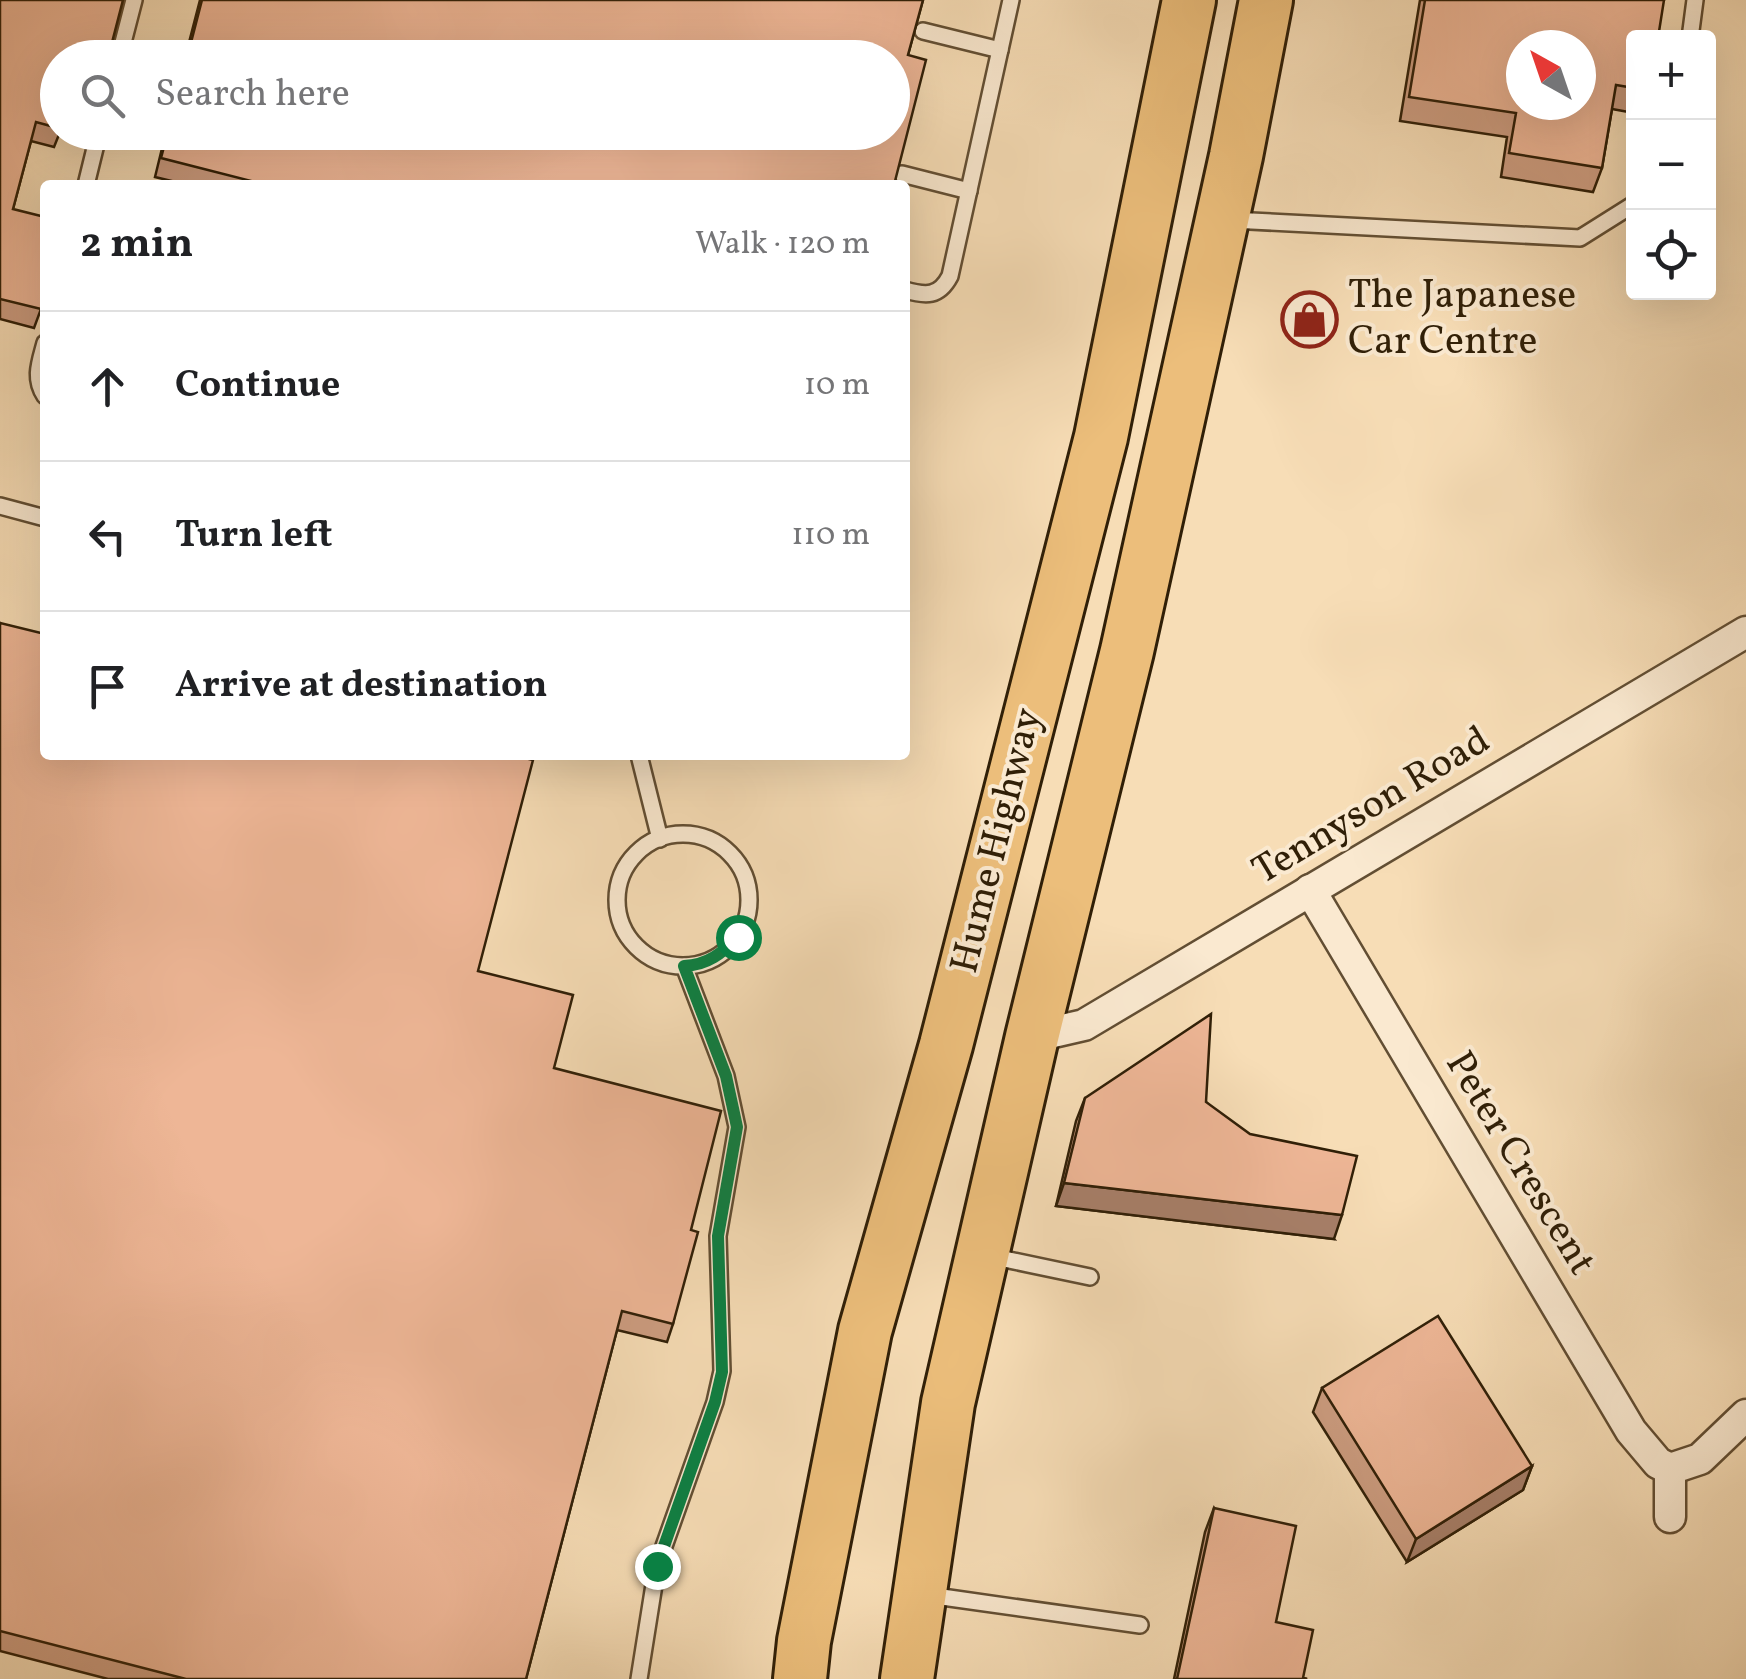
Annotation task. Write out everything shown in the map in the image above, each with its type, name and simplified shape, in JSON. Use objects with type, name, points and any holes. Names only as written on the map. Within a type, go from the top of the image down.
[{"type":"highway","name":"Hume Highway","points":[[800,1679],[804,1641],[865,1330],[946,1045],[1101,437],[1189,0]]},
{"type":"highway","name":"Hume Highway","points":[[907,1679],[948,1403],[1032,1037],[1127,651],[1266,0]]},
{"type":"street","name":"Tennyson Road","points":[[1032,1037],[1084,1024],[1746,632]]},
{"type":"street","name":"Peter Crescent","points":[[1310,890],[1631,1432],[1658,1463],[1670,1469]]},
{"type":"street","points":[[1670,1517],[1670,1469],[1700,1459],[1746,1416]]},
{"type":"lane","points":[[124,40],[134,0]]},
{"type":"lane","points":[[910,292],[923,296],[944,288],[950,276],[1011,0]]},
{"type":"lane","points":[[1691,30],[1695,0]]},
{"type":"lane","points":[[923,31],[1000,50]]},
{"type":"lane","points":[[87,180],[95,150]]},
{"type":"lane","points":[[902,174],[969,191]]},
{"type":"lane","points":[[1222,220],[1580,238],[1626,209]]},
{"type":"lane","points":[[40,364],[40,389]]},
{"type":"lane","points":[[0,506],[40,517]]},
{"type":"lane","points":[[640,760],[660,839]]},
{"type":"lane","points":[[670,835],[696,835],[720,844],[738,863],[748,887],[748,913],[738,937],[720,956],[684,966],[670,966],[646,956],[627,938],[617,913],[617,888],[627,863],[646,845],[670,835]]},
{"type":"lane","points":[[639,1679],[657,1566],[722,1372],[718,1236],[737,1127],[726,1076],[684,966]]},
{"type":"lane","points":[[981,1255],[1090,1277]]},
{"type":"lane","points":[[920,1594],[1140,1625]]},
{"type":"building","points":[[0,0],[123,0],[113,40],[40,40],[40,123],[36,122],[13,209],[40,216],[40,309],[0,299]]},
{"type":"building","points":[[202,0],[923,0],[910,48],[910,40],[192,40]]},
{"type":"building","points":[[1425,0],[1664,0],[1659,30],[1626,30],[1626,87],[1616,85],[1602,168],[1509,153],[1515,120],[1596,120],[1596,30],[1506,30],[1506,112],[1409,97]]},
{"type":"building","points":[[910,56],[926,60],[910,122]]},
{"type":"building","points":[[163,150],[903,150],[895,180],[247,180],[161,158]]},
{"type":"building","points":[[0,623],[40,633],[40,760],[533,760],[478,971],[573,995],[554,1068],[721,1111],[691,1230],[698,1232],[673,1324],[622,1311],[526,1679],[186,1679],[0,1631]]},
{"type":"building","points":[[1211,1014],[1206,1102],[1250,1134],[1357,1156],[1342,1215],[1064,1183],[1085,1098]]},
{"type":"building","points":[[1438,1316],[1532,1466],[1416,1539],[1322,1388]]},
{"type":"building","points":[[1214,1508],[1296,1526],[1276,1622],[1313,1630],[1303,1678],[1307,1679],[1177,1679]]},
{"type":"place","name":"The Japanese Car Centre","points":[[1309,320]]},
{"type":"route","points":[[657,1566],[722,1372],[718,1236],[737,1127],[726,1076],[684,966],[720,956],[738,937]]}]
